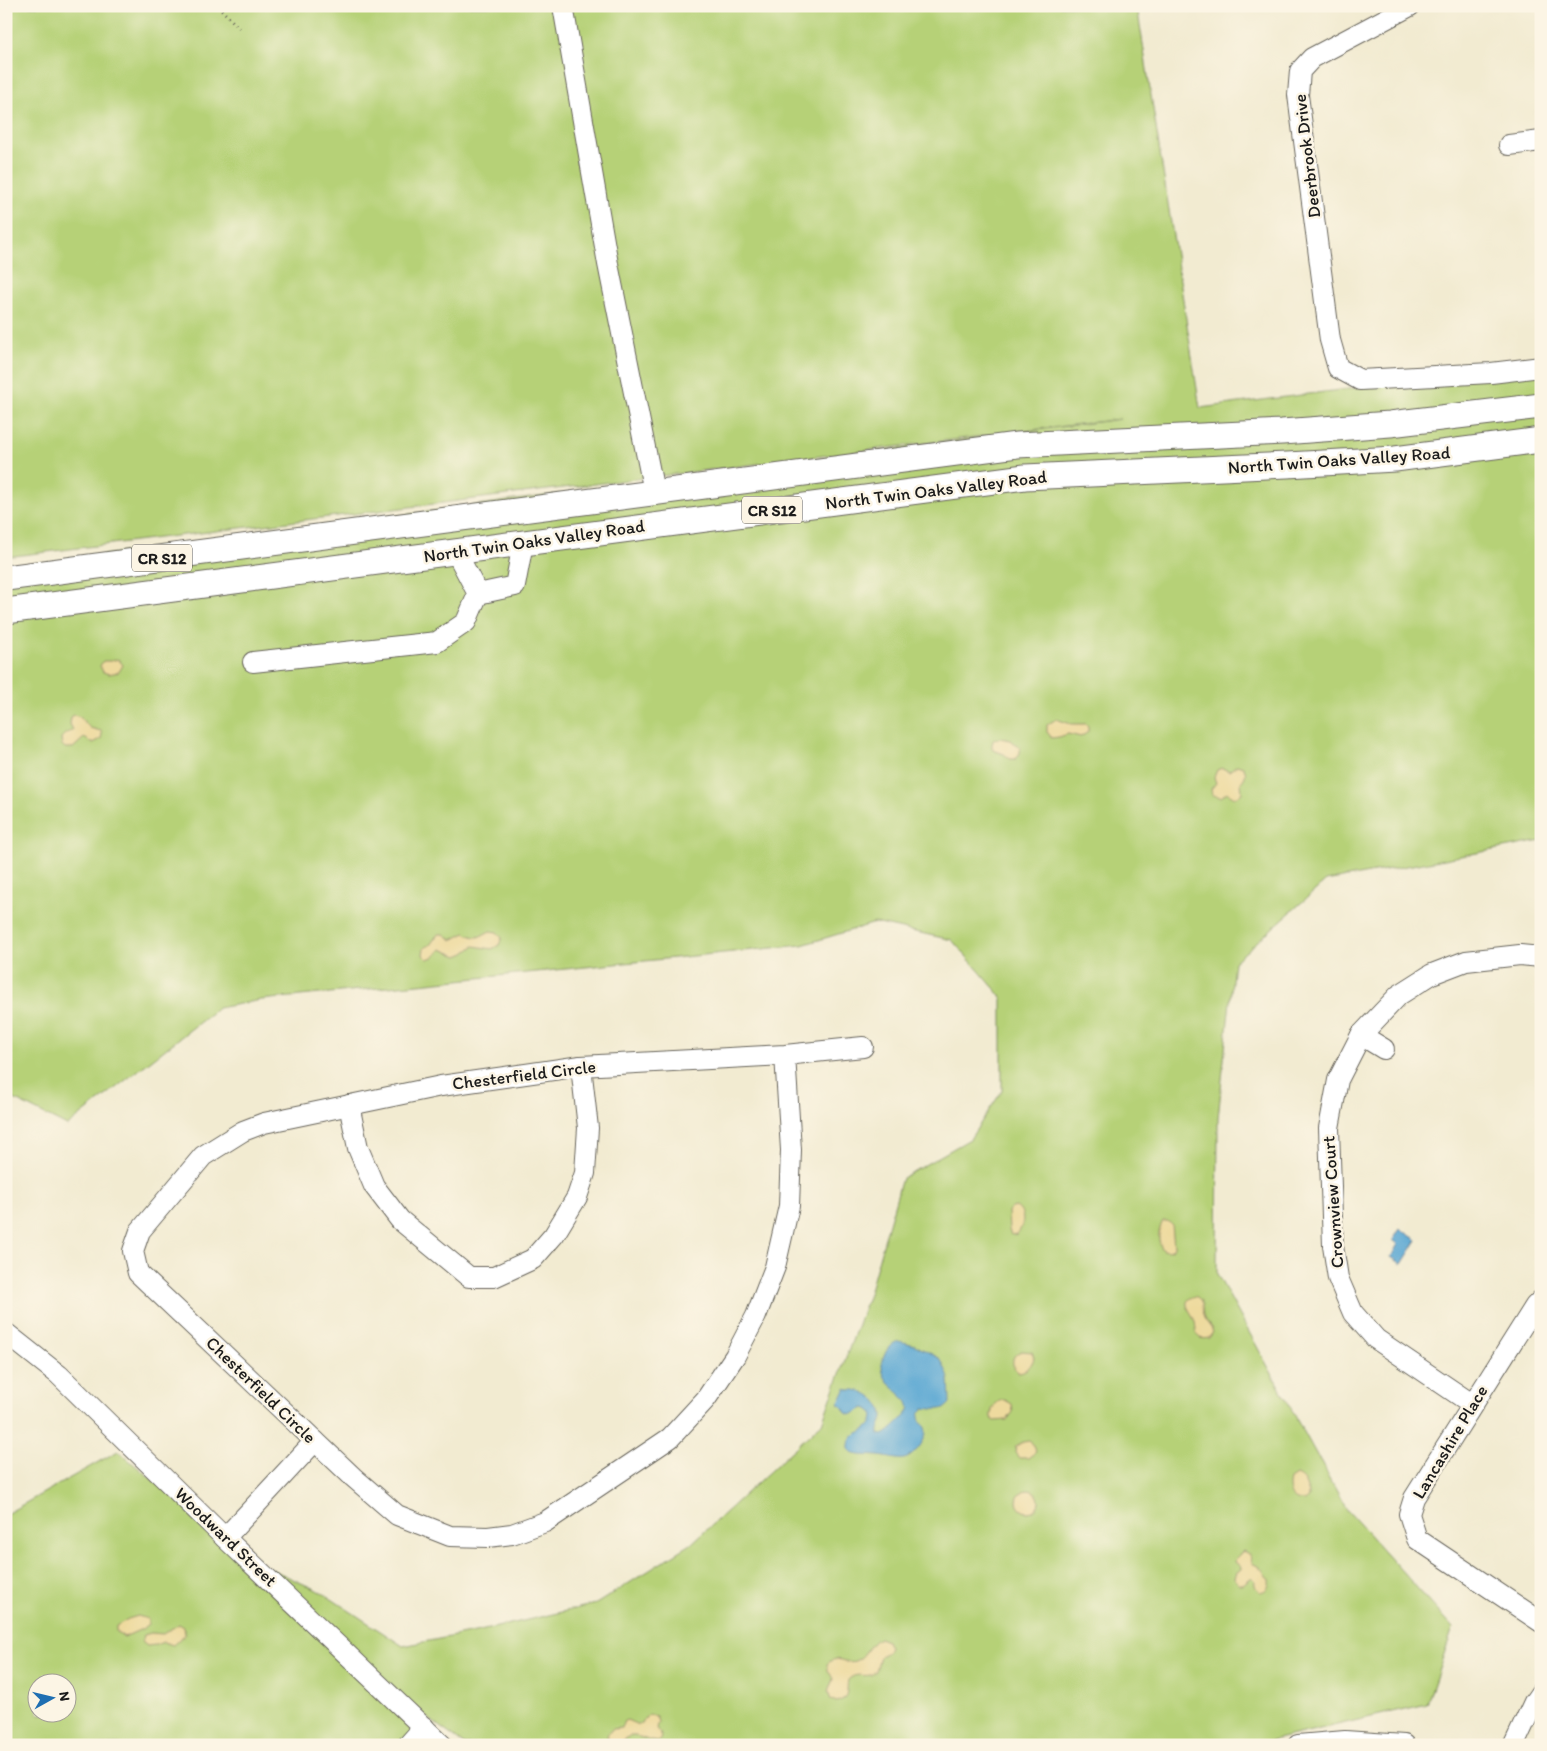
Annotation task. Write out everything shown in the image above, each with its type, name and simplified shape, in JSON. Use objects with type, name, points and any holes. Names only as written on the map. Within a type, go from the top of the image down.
[{"type":"main road","name":"North Twin Oaks Valley Road","points":[[6,578],[1017,445],[1282,432],[1390,424],[1541,406]]},
{"type":"main road","name":"North Twin Oaks Valley Road","points":[[6,611],[1025,477],[1287,466],[1395,459],[1541,440]]},
{"type":"main road","points":[[167,590],[198,570],[295,556],[318,538],[336,549],[402,543],[448,553]]},
{"type":"street","points":[[563,6],[608,264],[654,492]]},
{"type":"street","name":"Deerbrook Drive","points":[[1410,6],[1312,58],[1300,72],[1298,95],[1330,340],[1338,368],[1360,380],[1491,373],[1541,366]]},
{"type":"street","points":[[1509,145],[1541,141]]},
{"type":"street","points":[[478,594],[515,586],[523,543]]},
{"type":"street","points":[[448,553],[478,594]]},
{"type":"street","points":[[253,662],[437,642],[466,622],[478,594]]},
{"type":"street","name":"Crownview Court","points":[[1472,1404],[1376,1339],[1354,1313],[1338,1278],[1333,1246],[1329,1128],[1338,1080],[1361,1035],[1399,995],[1432,974],[1466,961],[1520,955],[1541,957]]},
{"type":"street","points":[[1361,1035],[1384,1049]]},
{"type":"street","name":"Chesterfield Circle","points":[[785,1055],[791,1150],[789,1206],[776,1267],[756,1316],[735,1356],[706,1398],[670,1438],[545,1522],[512,1534],[488,1537],[450,1536],[397,1515],[315,1441],[138,1273],[133,1251],[140,1231],[204,1156],[243,1131],[264,1122],[441,1086],[581,1066],[785,1055],[863,1047]]},
{"type":"street","points":[[349,1105],[358,1148],[374,1186],[400,1220],[469,1277],[494,1277],[533,1259],[554,1235],[577,1197],[585,1173],[588,1128],[581,1066]]},
{"type":"street","name":"Lancashire Place","points":[[1541,1300],[1535,1306],[1472,1404],[1414,1498],[1409,1514],[1416,1539],[1541,1622]]},
{"type":"street","name":"Woodward Street","points":[[6,1333],[59,1374],[225,1538],[442,1745]]},
{"type":"street","points":[[225,1538],[315,1441]]},
{"type":"street","points":[[1514,1745],[1534,1702],[1541,1692]]},
{"type":"street","points":[[408,1745],[424,1728]]},
{"type":"street","points":[[1298,1745],[1346,1741],[1404,1745]]},
{"type":"path","points":[[218,6],[239,28]]},
{"type":"green space","points":[[6,6],[1137,6],[1200,408],[1480,372],[1541,366],[1541,841],[1326,881],[1234,962],[1218,1118],[1217,1274],[1347,1510],[1453,1628],[1427,1704],[1251,1745],[465,1745],[377,1681],[424,1727],[407,1745],[6,1745],[6,1514],[118,1451],[245,1557],[321,1592],[403,1646],[480,1631],[596,1604],[691,1544],[822,1423],[868,1297],[902,1178],[970,1139],[1002,1091],[1002,997],[952,940],[875,923],[802,945],[261,1000],[218,1008],[67,1126],[6,1095],[6,568],[1120,419],[6,557]]},
{"type":"sand","points":[[118,659],[123,665],[119,672],[109,674],[103,672],[100,666],[103,661]]},
{"type":"sand","points":[[74,715],[80,717],[90,728],[101,731],[101,739],[93,743],[84,738],[73,748],[65,748],[62,745],[61,738],[73,730],[70,724],[71,717]]},
{"type":"sand","points":[[1056,719],[1071,724],[1086,724],[1088,732],[1081,737],[1068,734],[1052,738],[1047,732],[1047,725]]},
{"type":"sand","points":[[994,739],[1011,740],[1020,748],[1020,753],[1016,759],[1010,759],[1004,754],[993,750],[992,744]]},
{"type":"sand","points":[[1237,765],[1243,767],[1245,773],[1241,782],[1242,793],[1236,797],[1231,796],[1227,792],[1221,797],[1212,795],[1211,789],[1216,783],[1214,777],[1217,770],[1222,768],[1229,771]]},
{"type":"sand","points":[[490,931],[497,932],[502,938],[499,945],[492,949],[474,946],[458,956],[441,949],[434,957],[427,959],[423,955],[424,948],[430,945],[438,934],[444,934],[452,940],[465,933],[478,937]]},
{"type":"sand","points":[[1016,1207],[1023,1216],[1023,1220],[1017,1234],[1011,1235],[1008,1211]]},
{"type":"sand","points":[[1163,1221],[1168,1221],[1172,1225],[1174,1246],[1173,1249],[1168,1251],[1163,1250],[1159,1240],[1159,1232]]},
{"type":"sand","points":[[1195,1296],[1202,1303],[1204,1318],[1213,1332],[1209,1338],[1204,1339],[1198,1336],[1194,1319],[1187,1306],[1190,1298]]},
{"type":"sand","points":[[1018,1352],[1032,1352],[1034,1358],[1028,1368],[1018,1372],[1015,1369],[1013,1360]]},
{"type":"sand","points":[[1002,1400],[1012,1404],[1013,1412],[1007,1420],[995,1421],[991,1418],[992,1409],[995,1404]]},
{"type":"sand","points":[[1029,1441],[1034,1445],[1036,1452],[1028,1458],[1020,1458],[1015,1453],[1016,1446]]},
{"type":"sand","points":[[1296,1475],[1302,1478],[1307,1487],[1308,1497],[1305,1501],[1296,1500],[1291,1495],[1289,1488],[1290,1479]]},
{"type":"sand","points":[[1028,1490],[1036,1493],[1039,1501],[1036,1509],[1028,1512],[1020,1509],[1017,1501],[1020,1493]]},
{"type":"sand","points":[[1243,1551],[1250,1555],[1252,1563],[1261,1568],[1269,1580],[1269,1584],[1264,1591],[1260,1592],[1257,1590],[1255,1580],[1252,1577],[1243,1584],[1239,1584],[1234,1579],[1235,1574],[1241,1569],[1235,1562],[1236,1558]]},
{"type":"sand","points":[[138,1616],[148,1619],[148,1624],[142,1629],[124,1637],[116,1631],[116,1626]]},
{"type":"sand","points":[[179,1624],[184,1627],[185,1634],[173,1645],[163,1642],[147,1646],[142,1642],[144,1635],[151,1633],[163,1634]]},
{"type":"sand","points":[[879,1638],[887,1641],[890,1648],[880,1656],[876,1671],[871,1675],[856,1675],[851,1678],[848,1680],[846,1696],[837,1702],[831,1700],[828,1692],[833,1679],[827,1664],[838,1659],[849,1662],[857,1660]]},
{"type":"sand","points":[[649,1714],[656,1717],[658,1722],[656,1728],[661,1735],[660,1741],[656,1742],[635,1736],[616,1744],[609,1740],[607,1735],[612,1729],[622,1728],[627,1720],[638,1725],[642,1724]]},
{"type":"water","points":[[1400,1229],[1417,1240],[1402,1264],[1391,1257],[1398,1244],[1393,1240]]},
{"type":"water","points":[[899,1341],[915,1345],[941,1359],[949,1378],[950,1403],[942,1409],[924,1408],[919,1418],[925,1428],[925,1436],[920,1446],[910,1456],[897,1459],[854,1454],[849,1449],[849,1442],[852,1437],[869,1426],[873,1413],[864,1408],[851,1415],[846,1413],[842,1406],[838,1404],[846,1388],[867,1393],[877,1401],[883,1418],[879,1434],[883,1435],[889,1431],[909,1410],[908,1402],[888,1381],[882,1369],[882,1362],[887,1349]]}]
